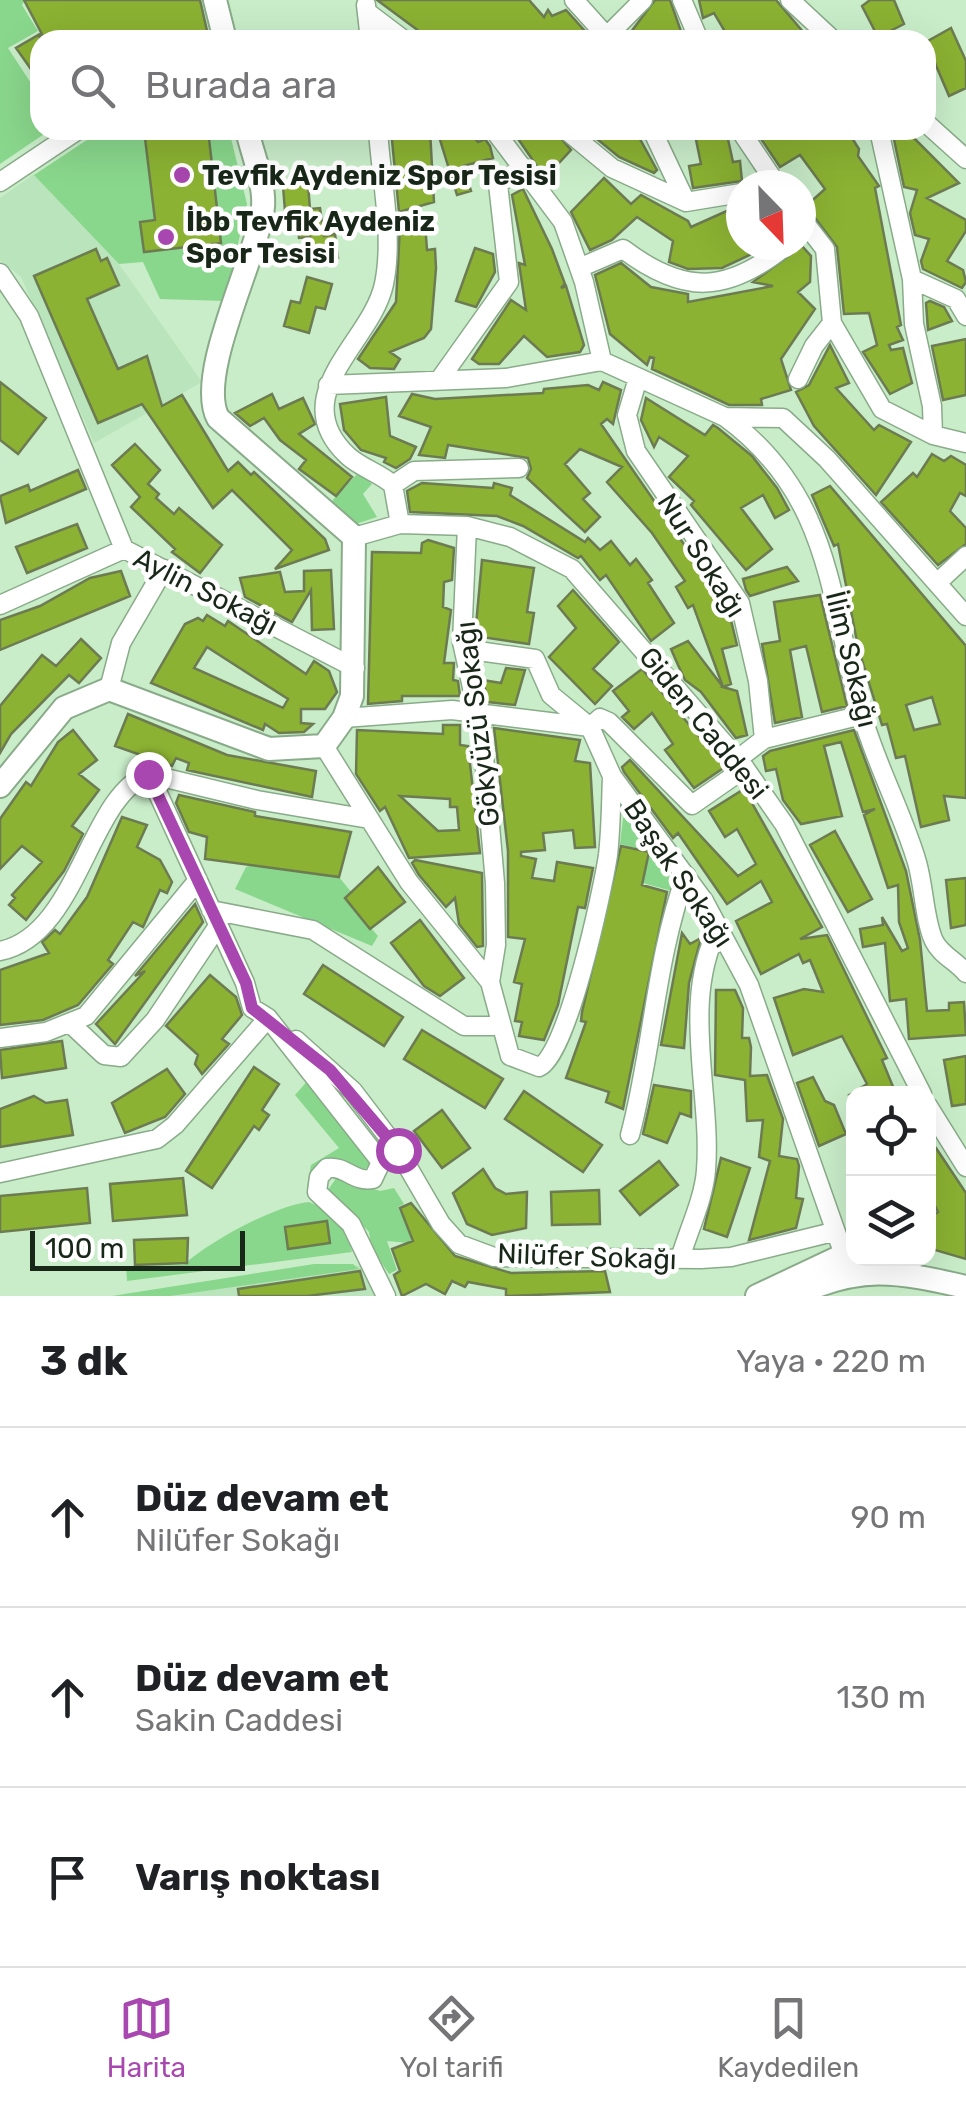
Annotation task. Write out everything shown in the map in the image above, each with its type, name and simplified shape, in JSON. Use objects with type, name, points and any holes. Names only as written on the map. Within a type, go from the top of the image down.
[{"type":"main road","points":[[215,0],[220,30]]},
{"type":"main road","points":[[0,786],[64,708],[109,689],[269,749],[324,746],[344,718],[354,668],[354,537],[214,411],[217,364],[263,204],[249,140]]},
{"type":"main road","points":[[757,1296],[846,1262]]},
{"type":"main road","points":[[793,1296],[846,1263]]},
{"type":"main road","points":[[863,1266],[966,1287]]},
{"type":"main road","points":[[931,1266],[966,1273]]},
{"type":"street","points":[[574,0],[602,30]]},
{"type":"street","points":[[616,30],[643,0]]},
{"type":"street","points":[[682,0],[695,30]]},
{"type":"street","points":[[790,0],[818,30]]},
{"type":"street","points":[[366,6],[393,30]]},
{"type":"street","points":[[936,132],[966,158]]},
{"type":"street","points":[[0,182],[63,140]]},
{"type":"street","points":[[379,140],[387,246],[384,286],[328,385],[325,408],[331,434],[350,458],[394,485],[400,524]]},
{"type":"street","points":[[505,140],[563,222],[580,268],[602,361]]},
{"type":"street","points":[[578,140],[612,168],[686,202],[726,195]]},
{"type":"street","points":[[657,140],[686,202]]},
{"type":"street","points":[[747,140],[767,170]]},
{"type":"street","points":[[882,140],[912,279],[914,324],[932,406],[933,434]]},
{"type":"street","points":[[440,379],[509,282],[498,184],[523,167]]},
{"type":"street","points":[[816,239],[824,248],[832,324],[855,355],[882,409],[933,434],[966,443]]},
{"type":"street","points":[[580,268],[623,249],[658,276],[719,284],[742,276],[765,260]]},
{"type":"street","points":[[0,274],[29,316],[124,549]]},
{"type":"street","points":[[912,279],[961,301],[966,316]]},
{"type":"street","points":[[798,379],[814,346],[832,324]]},
{"type":"street","points":[[328,385],[506,378],[602,361],[725,417],[783,418],[826,459],[966,616]]},
{"type":"street","name":"Nur Sokağı","points":[[638,378],[627,414],[636,451],[740,603],[758,681],[764,739]]},
{"type":"street","name":"İlim Sokağı","points":[[725,417],[757,440],[784,470],[810,524],[832,580],[862,716],[917,862],[935,945],[966,973]]},
{"type":"street","points":[[394,485],[414,472],[519,468]]},
{"type":"street","name":"Giden Caddesi","points":[[354,537],[400,524],[467,526],[510,537],[572,568],[742,763],[784,824],[918,1086]]},
{"type":"street","name":"Gökyüzü Sokağı","points":[[467,526],[462,642],[477,716],[496,883],[496,944],[490,982]]},
{"type":"street","name":"Aylin Sokağı","points":[[0,605],[124,549],[354,668]]},
{"type":"street","points":[[937,583],[966,556]]},
{"type":"street","points":[[109,689],[121,644],[164,569]]},
{"type":"street","points":[[467,658],[478,652],[535,659],[551,695],[590,727]]},
{"type":"street","points":[[344,718],[452,710],[590,727],[600,718],[609,722],[692,805],[764,739],[862,716]]},
{"type":"street","name":"Başak Sokağı","points":[[590,727],[612,776],[686,874],[719,927],[754,998],[834,1232],[846,1255]]},
{"type":"street","points":[[324,746],[409,882],[490,982],[510,1056],[525,1065],[539,1067],[554,1056],[563,1037],[596,914],[608,850],[612,776]]},
{"type":"street","points":[[0,950],[28,941],[72,884],[115,806],[134,782],[148,774],[257,800],[368,819]]},
{"type":"street","points":[[148,774],[246,983],[252,1008],[268,1018],[381,1162],[373,1179],[366,1180],[340,1168],[327,1168],[318,1177],[317,1192],[350,1224],[386,1296]]},
{"type":"street","points":[[630,1135],[646,1074],[665,943],[686,874]]},
{"type":"street","points":[[0,1038],[72,1024],[102,1000],[198,880]]},
{"type":"street","points":[[215,918],[313,930],[464,1026],[500,1026]]},
{"type":"street","points":[[72,1024],[104,1055],[120,1057],[155,1020],[215,918]]},
{"type":"street","points":[[680,1259],[706,1174],[700,1041],[708,956],[719,927]]},
{"type":"street","points":[[0,1174],[157,1139],[182,1118],[268,1018]]},
{"type":"street","name":"Nilüfer Sokağı","points":[[268,1018],[353,1092],[398,1150],[442,1224],[459,1244],[494,1257],[680,1259],[731,1256],[834,1232]]},
{"type":"street","points":[[936,1119],[966,1167]]},
{"type":"shaded area","points":[[34,174],[119,264],[202,382],[94,443],[21,277],[0,260],[0,198]]},
{"type":"shaded area","points":[[363,1265],[375,1296],[151,1296]]},
{"type":"green space","points":[[0,0],[25,0],[22,5],[37,30],[30,30],[30,36],[8,48],[30,82],[30,140],[35,140],[0,164]]},
{"type":"green space","name":"İbb Tevfik Aydeniz Spor Tesisi","points":[[87,140],[231,140],[247,204],[225,301],[160,299],[143,262],[119,264],[34,175]]},
{"type":"green space","points":[[359,472],[372,484],[363,494],[377,517],[356,524],[331,502]]},
{"type":"green space","points":[[630,815],[672,871],[672,891],[643,883],[650,852],[620,844],[623,818]]},
{"type":"green space","points":[[256,864],[339,877],[352,893],[346,899],[378,936],[372,946],[235,889],[246,867]]},
{"type":"green space","points":[[310,1078],[373,1159],[364,1171],[352,1166],[307,1187],[311,1165],[339,1148],[295,1095]]},
{"type":"green space","points":[[337,1177],[380,1191],[394,1188],[404,1204],[398,1207],[418,1244],[387,1241],[397,1270],[389,1274],[371,1247],[369,1232],[328,1190]]},
{"type":"green space","points":[[309,1202],[338,1221],[352,1252],[127,1281],[126,1266],[184,1265],[243,1226]]},
{"type":"green space","points":[[314,1264],[353,1264],[359,1269],[170,1296],[112,1296]]},
{"type":"building","points":[[24,0],[200,0],[207,30],[40,30]]},
{"type":"building","points":[[377,0],[529,0],[544,17],[548,10],[552,16],[566,10],[584,30],[418,30]]},
{"type":"building","points":[[655,0],[670,0],[680,30],[632,30]]},
{"type":"building","points":[[699,0],[776,0],[802,30],[724,30],[714,13],[703,18]]},
{"type":"building","points":[[870,0],[894,0],[904,24],[892,30],[874,30],[862,6]]},
{"type":"building","points":[[951,28],[966,61],[966,88],[949,96],[936,65],[936,36]]},
{"type":"building","points":[[30,40],[30,68],[16,48]]},
{"type":"building","name":"Tevfik Aydeniz Spor Tesisi","points":[[145,140],[209,140],[221,243],[144,252],[140,222],[155,220]]},
{"type":"building","points":[[392,140],[431,140],[434,202],[399,212]]},
{"type":"building","points":[[440,140],[486,140],[493,158],[463,166],[471,191],[457,195]]},
{"type":"building","points":[[519,140],[562,140],[571,150],[545,178]]},
{"type":"building","points":[[598,140],[640,140],[657,170],[654,173],[619,157]]},
{"type":"building","points":[[696,140],[728,140],[733,162],[740,161],[741,170],[726,170],[726,183],[693,188],[689,166],[701,164]]},
{"type":"building","points":[[762,140],[853,140],[858,156],[879,186],[875,188],[901,325],[897,327],[903,340],[889,345],[891,350],[903,348],[912,383],[890,394],[863,352],[877,345],[869,313],[844,314],[837,247],[816,219],[816,197],[825,189],[816,170],[811,170],[800,155],[780,167]]},
{"type":"building","points":[[894,140],[916,140],[959,183],[927,198],[966,220],[966,231],[947,261],[963,270],[966,282],[962,288],[923,269],[921,261],[929,239],[915,235],[910,213],[917,190],[904,187]]},
{"type":"building","points":[[604,178],[631,204],[641,195],[688,221],[691,227],[726,211],[726,260],[739,260],[722,268],[688,269],[669,262],[673,241],[637,217],[612,240],[590,250],[571,212]]},
{"type":"building","points":[[308,184],[310,209],[320,208],[324,236],[335,234],[338,258],[313,262],[310,237],[299,238],[296,210],[285,211],[283,186]]},
{"type":"building","points":[[523,189],[552,249],[565,284],[561,288],[566,286],[584,345],[580,352],[547,357],[524,336],[499,364],[479,364],[472,359],[511,300],[526,310],[519,263],[525,265],[512,195]]},
{"type":"building","points":[[425,222],[427,250],[435,249],[431,329],[424,338],[390,352],[400,359],[394,369],[370,368],[358,359],[396,302],[400,226]]},
{"type":"building","points":[[475,248],[493,254],[495,272],[476,307],[456,301]]},
{"type":"building","points":[[96,249],[101,261],[107,258],[119,285],[87,299],[118,369],[147,356],[162,406],[182,395],[228,471],[238,462],[251,475],[254,472],[325,539],[329,550],[275,569],[292,550],[232,490],[213,508],[142,404],[98,423],[34,276]]},
{"type":"building","points":[[783,260],[811,260],[810,282],[798,292],[815,309],[781,359],[791,390],[761,399],[762,405],[729,405],[652,369],[654,358],[650,357],[647,365],[610,334],[595,275],[621,263],[651,287],[688,294],[688,302],[773,286],[753,282]]},
{"type":"building","points":[[307,277],[332,284],[325,309],[316,307],[309,333],[284,326],[291,301],[300,303]]},
{"type":"building","points":[[926,303],[944,307],[952,321],[928,330]]},
{"type":"building","points":[[966,339],[966,395],[943,400],[932,346]]},
{"type":"building","points":[[830,345],[849,383],[836,388],[874,430],[879,425],[911,442],[876,495],[814,426],[796,392],[809,385]]},
{"type":"building","points":[[0,382],[46,418],[18,454],[0,440]]},
{"type":"building","points":[[603,382],[621,390],[613,424],[607,419],[601,424],[728,608],[737,645],[722,649],[731,684],[723,687],[693,605],[688,608],[676,587],[685,581],[652,533],[607,482],[622,467],[580,449],[565,464],[590,493],[583,499],[600,517],[585,532],[527,478],[531,469],[528,458],[448,445],[445,458],[419,455],[431,427],[399,416],[412,394],[435,399],[543,393],[544,389],[588,385],[599,390]]},
{"type":"building","points":[[272,394],[279,409],[303,398],[315,424],[299,434],[352,477],[336,496],[299,469],[306,460],[280,440],[264,418],[250,426],[235,413]]},
{"type":"building","points":[[386,397],[390,436],[416,447],[410,459],[396,468],[384,462],[386,458],[361,450],[344,430],[340,404]]},
{"type":"building","points":[[646,398],[705,435],[713,425],[718,428],[752,456],[777,488],[789,510],[775,518],[763,495],[741,508],[772,549],[746,570],[691,505],[694,501],[669,477],[688,456],[659,437],[654,447],[641,420]]},
{"type":"building","points":[[135,444],[160,470],[148,484],[159,494],[156,498],[174,514],[179,508],[222,545],[200,573],[172,552],[175,549],[131,507],[140,497],[112,465]]},
{"type":"building","points":[[932,454],[944,461],[951,456],[966,465],[966,496],[960,493],[950,511],[966,528],[966,544],[938,565],[881,502],[913,473],[917,477]]},
{"type":"building","points":[[78,470],[86,489],[6,523],[0,496],[28,485],[30,491]]},
{"type":"building","points":[[422,483],[493,488],[494,483],[512,488],[510,495],[585,542],[588,538],[600,550],[611,541],[630,565],[636,559],[652,580],[648,583],[674,623],[651,641],[606,575],[600,580],[581,556],[578,558],[523,526],[497,516],[410,512],[407,491]]},
{"type":"building","points":[[830,486],[966,646],[966,798],[944,796],[949,820],[921,827],[905,756],[896,758],[858,647],[838,544],[834,546],[812,495]],"holes":[[[932,697],[940,724],[914,730],[906,705]]]},
{"type":"building","points":[[77,524],[87,548],[27,573],[16,547]]},
{"type":"building","points":[[428,540],[454,548],[452,580],[444,582],[443,607],[451,610],[444,663],[454,663],[453,680],[458,681],[460,696],[402,696],[402,701],[368,704],[372,552],[421,553],[422,543]]},
{"type":"building","points":[[482,560],[534,568],[527,612],[534,613],[529,644],[475,636]]},
{"type":"building","points":[[787,567],[798,581],[750,596],[746,590],[743,579]]},
{"type":"building","points":[[331,570],[334,629],[312,630],[311,590],[292,622],[245,597],[240,578],[280,572],[285,592],[304,591],[304,571]]},
{"type":"building","points":[[121,571],[130,596],[0,650],[0,620],[40,606],[90,578]]},
{"type":"building","points":[[573,590],[619,642],[593,669],[612,686],[595,704],[549,657],[576,628],[558,606]]},
{"type":"building","points":[[820,595],[847,706],[822,712],[806,646],[790,650],[802,717],[775,723],[762,644],[780,641],[774,602]]},
{"type":"building","points":[[207,615],[225,626],[228,621],[306,674],[314,661],[329,671],[337,692],[325,709],[301,709],[301,723],[313,724],[304,732],[279,733],[265,724],[263,730],[151,683],[185,624],[198,618],[203,621]],"holes":[[[207,647],[288,699],[283,708],[194,668]]]},
{"type":"building","points":[[81,639],[101,658],[79,683],[69,675],[11,734],[0,753],[0,706],[42,655],[56,666]]},
{"type":"building","points":[[688,641],[723,687],[737,691],[747,735],[736,738],[701,692],[685,680],[671,649]]},
{"type":"building","points":[[506,668],[525,670],[515,705],[488,702],[483,680],[501,683]]},
{"type":"building","points":[[642,669],[725,767],[694,788],[665,750],[673,744],[652,713],[634,729],[622,717],[629,711],[613,691]]},
{"type":"building","points":[[128,714],[227,755],[316,771],[312,797],[187,770],[189,763],[176,758],[172,766],[115,746]]},
{"type":"building","points":[[443,725],[460,725],[460,745],[468,746],[480,853],[409,858],[385,807],[380,811],[356,774],[357,730],[443,734]],"holes":[[[400,796],[450,799],[450,807],[457,807],[459,830],[438,831]]]},
{"type":"building","points":[[494,728],[580,740],[575,761],[590,763],[595,847],[575,848],[573,830],[543,833],[545,850],[521,852],[521,856],[536,859],[532,878],[554,881],[557,862],[593,868],[585,908],[578,907],[558,1005],[544,1040],[519,1036],[522,1022],[515,1021],[522,984],[514,982],[525,939],[508,937],[508,851]]},
{"type":"building","points":[[73,730],[97,760],[79,774],[99,790],[72,826],[83,834],[64,871],[26,920],[9,905],[15,898],[12,895],[42,862],[22,846],[0,869],[0,819],[26,782],[31,786],[58,742]]},
{"type":"building","points":[[854,730],[906,871],[920,940],[927,1011],[949,1010],[949,1003],[964,1002],[966,1035],[909,1039],[906,999],[890,1001],[885,943],[863,947],[860,929],[883,925],[882,917],[902,951],[908,948],[899,922],[898,885],[888,888],[864,815],[875,809],[863,812],[841,742],[824,746],[842,816],[801,824],[783,800],[776,769],[766,771],[763,756],[770,751]]},
{"type":"building","points":[[630,760],[738,876],[756,864],[737,829],[725,837],[709,811],[744,789],[822,927],[800,939],[827,935],[887,1058],[882,1060],[893,1086],[864,1086],[867,1084],[842,1036],[793,1055],[774,998],[804,989],[823,992],[810,960],[803,963],[799,954],[761,974],[736,921],[772,902],[761,881],[727,904],[678,833],[673,838],[622,767]]},
{"type":"building","points":[[179,795],[255,812],[255,816],[351,832],[339,877],[205,859],[207,837],[189,832],[176,803]]},
{"type":"building","points":[[122,817],[147,825],[137,847],[160,860],[172,882],[167,893],[160,890],[143,927],[133,922],[108,960],[113,964],[78,1005],[43,1020],[0,1025],[0,970],[49,953],[42,942],[55,930],[60,934],[87,897]]},
{"type":"building","points":[[835,831],[872,899],[848,912],[810,845]]},
{"type":"building","points":[[621,846],[649,852],[642,885],[667,892],[623,1109],[606,1102],[609,1092],[566,1078],[586,1022],[581,1021],[582,1012]]},
{"type":"building","points":[[415,860],[482,873],[483,946],[477,947],[459,924],[455,898],[446,907],[419,875],[412,863]]},
{"type":"building","points":[[378,867],[405,902],[370,929],[345,898]]},
{"type":"building","points":[[966,878],[966,925],[951,928],[946,880]]},
{"type":"building","points":[[195,904],[203,922],[115,1044],[96,1024],[145,971],[135,976]]},
{"type":"building","points":[[420,920],[464,978],[440,996],[424,986],[391,943]]},
{"type":"building","points":[[682,933],[690,944],[701,938],[689,983],[684,1048],[661,1045]]},
{"type":"building","points":[[323,965],[403,1017],[384,1046],[304,994]]},
{"type":"building","points":[[210,975],[236,997],[242,1015],[222,1039],[229,1044],[202,1074],[195,1064],[198,1055],[166,1026]]},
{"type":"building","points":[[716,990],[735,990],[743,1008],[742,1038],[749,1038],[751,1047],[750,1076],[767,1075],[783,1119],[779,1156],[797,1159],[799,1166],[796,1198],[803,1199],[796,1228],[749,1240],[770,1161],[759,1157],[763,1120],[747,1121],[745,1080],[715,1075]]},
{"type":"building","points":[[422,1030],[503,1079],[485,1108],[404,1059]]},
{"type":"building","points":[[62,1041],[66,1068],[2,1078],[0,1050]]},
{"type":"building","points":[[966,1056],[966,1104],[952,1106],[944,1060]]},
{"type":"building","points":[[254,1067],[279,1084],[262,1110],[269,1115],[259,1130],[254,1126],[212,1188],[186,1171]]},
{"type":"building","points":[[167,1069],[185,1094],[165,1117],[125,1133],[112,1103]]},
{"type":"building","points":[[813,1077],[825,1101],[834,1105],[846,1134],[819,1146],[797,1083]]},
{"type":"building","points":[[654,1085],[691,1091],[691,1117],[680,1113],[667,1143],[643,1134]]},
{"type":"building","points":[[524,1091],[602,1145],[583,1172],[505,1119]]},
{"type":"building","points":[[34,1096],[46,1103],[67,1100],[73,1135],[0,1147],[0,1109]]},
{"type":"building","points":[[442,1110],[470,1148],[442,1168],[414,1131]]},
{"type":"building","points":[[936,1148],[966,1193],[966,1259],[936,1250]]},
{"type":"building","points":[[721,1158],[750,1168],[727,1237],[704,1229]]},
{"type":"building","points":[[659,1161],[678,1185],[640,1215],[620,1191]]},
{"type":"building","points":[[483,1169],[495,1188],[506,1194],[527,1192],[526,1228],[492,1235],[467,1224],[453,1193]]},
{"type":"building","points":[[183,1178],[187,1215],[113,1221],[110,1184]]},
{"type":"building","points":[[87,1188],[90,1223],[0,1232],[0,1196]]},
{"type":"building","points":[[599,1190],[600,1224],[552,1225],[551,1192]]},
{"type":"building","points":[[411,1203],[455,1256],[511,1273],[605,1271],[610,1292],[506,1296],[506,1289],[468,1282],[465,1287],[452,1281],[445,1294],[426,1284],[402,1296],[394,1275],[400,1271],[392,1249],[413,1241],[400,1208]]},
{"type":"building","points":[[327,1221],[330,1243],[288,1249],[285,1227]]},
{"type":"building","points":[[188,1238],[187,1263],[135,1265],[134,1240]]},
{"type":"building","points":[[360,1271],[365,1289],[307,1296],[239,1296],[238,1289]]},
{"type":"place","name":"Tevfik Aydeniz Spor Tesisi","points":[[182,175]]},
{"type":"place","name":"İbb Tevfik Aydeniz Spor Tesisi","points":[[166,237]]},
{"type":"route","points":[[148,774],[246,983],[252,1008],[292,1037],[353,1092],[398,1150]]}]
